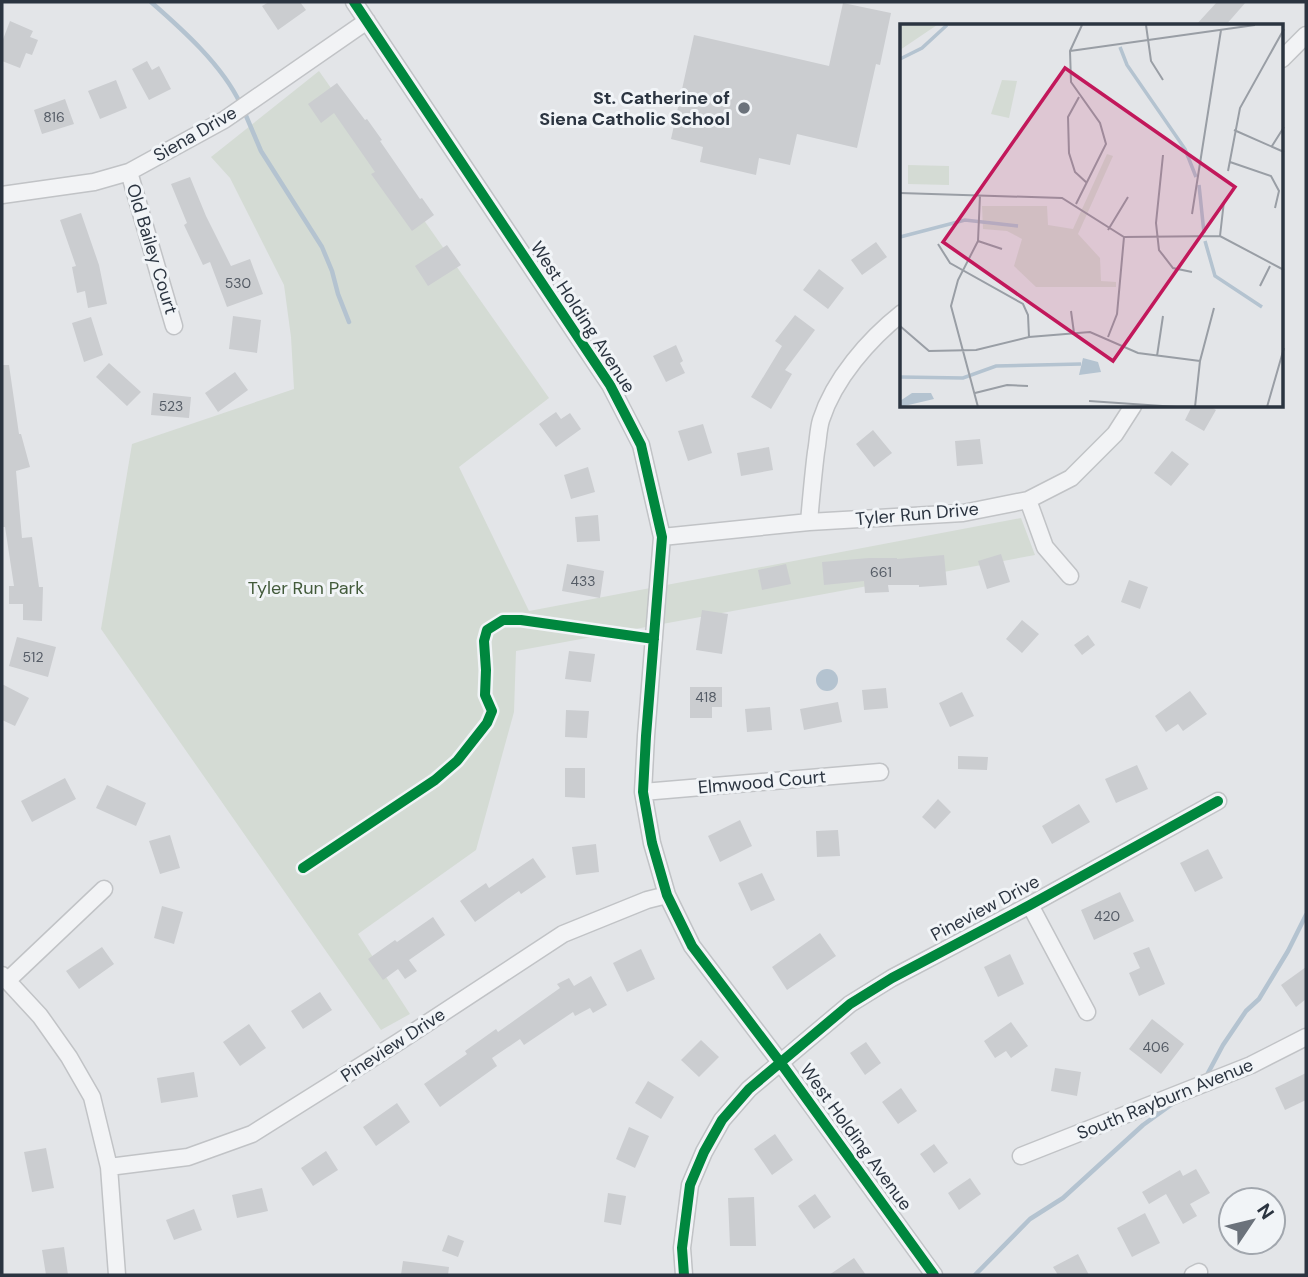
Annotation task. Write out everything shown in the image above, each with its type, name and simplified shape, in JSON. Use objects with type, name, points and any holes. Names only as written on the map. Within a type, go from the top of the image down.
[{"type":"street","name":"West Holding Avenue","points":[[354,2],[610,385],[641,446],[662,537],[643,792],[652,843],[667,895],[692,946],[780,1062],[934,1275]]},
{"type":"street","name":"Siena Drive","points":[[2,195],[94,182],[129,172],[224,120],[367,21]]},
{"type":"street","points":[[1284,57],[1306,35]]},
{"type":"street","name":"Old Bailey Court","points":[[129,172],[174,326]]},
{"type":"street","points":[[809,522],[821,421],[838,384],[862,352],[900,315]]},
{"type":"street","name":"Tyler Run Drive","points":[[662,537],[809,522],[963,513],[1028,500],[1071,478],[1115,434],[1132,408]]},
{"type":"street","points":[[1028,500],[1045,547],[1070,576]]},
{"type":"street","name":"Elmwood Court","points":[[643,792],[880,772]]},
{"type":"street","name":"Pineview Drive","points":[[684,1275],[682,1248],[690,1185],[704,1152],[722,1120],[750,1089],[780,1062],[850,1004],[892,978],[1217,801]]},
{"type":"street","points":[[104,889],[4,978],[40,1016],[69,1056],[92,1097],[109,1167],[117,1275]]},
{"type":"street","name":"Pineview Drive","points":[[109,1167],[188,1157],[252,1134],[412,1034],[563,934],[667,895]]},
{"type":"street","points":[[1030,905],[1087,1012]]},
{"type":"street","name":"South Rayburn Avenue","points":[[1021,1156],[1251,1065],[1306,1037]]},
{"type":"green space","name":"Tyler Run Park","points":[[319,71],[549,398],[459,467],[529,611],[1021,518],[1035,555],[516,651],[514,712],[476,850],[358,934],[410,1014],[381,1030],[101,629],[132,444],[294,389],[284,285],[230,178],[211,157]]},
{"type":"water","points":[[827,669],[835,672],[838,680],[835,688],[827,691],[819,688],[816,680],[819,672]]},
{"type":"building","points":[[269,2],[300,2],[306,10],[278,30],[262,6]]},
{"type":"building","points":[[1217,2],[1246,2],[1227,24],[1197,24]]},
{"type":"building","points":[[843,3],[891,13],[857,148],[797,134],[790,165],[759,158],[756,175],[700,162],[703,147],[671,139],[694,35],[829,66]]},
{"type":"building","points":[[10,21],[33,31],[30,37],[38,40],[32,55],[26,53],[20,68],[2,61],[2,42]]},
{"type":"building","points":[[147,61],[152,70],[159,66],[171,89],[149,100],[132,69]]},
{"type":"building","points":[[116,80],[127,108],[100,119],[88,91]]},
{"type":"building","points":[[337,83],[365,120],[367,119],[420,199],[422,198],[434,215],[412,231],[371,174],[375,172],[334,113],[321,123],[308,104]]},
{"type":"building","points":[[65,99],[74,124],[42,134],[34,110]]},
{"type":"building","points":[[190,177],[231,266],[250,259],[263,294],[227,307],[210,262],[203,265],[184,225],[187,223],[171,184]]},
{"type":"building","points":[[81,213],[99,265],[107,304],[88,308],[85,291],[77,293],[72,267],[76,266],[60,220]]},
{"type":"building","points":[[876,242],[887,257],[862,275],[851,260]]},
{"type":"building","points":[[447,245],[461,265],[428,286],[415,266]]},
{"type":"building","points":[[819,269],[844,288],[828,309],[803,290]]},
{"type":"building","points":[[795,315],[815,330],[785,370],[792,374],[771,409],[751,397],[782,346],[775,341]]},
{"type":"building","points":[[233,316],[261,320],[257,353],[229,349]]},
{"type":"building","points":[[91,317],[103,355],[84,362],[72,323]]},
{"type":"building","points":[[676,345],[685,373],[666,382],[653,356]]},
{"type":"building","points":[[109,363],[141,392],[127,406],[96,377]]},
{"type":"building","points":[[2,365],[9,365],[19,434],[30,467],[16,471],[22,538],[32,537],[39,587],[43,587],[42,621],[23,620],[23,604],[9,604],[9,586],[14,586],[5,527],[2,527]]},
{"type":"building","points":[[235,372],[248,390],[218,412],[205,393]]},
{"type":"building","points":[[153,393],[191,397],[189,418],[151,415]]},
{"type":"building","points":[[1191,408],[1216,410],[1204,431],[1185,420]]},
{"type":"building","points":[[556,412],[561,419],[570,413],[581,429],[556,447],[539,424]]},
{"type":"building","points":[[703,424],[712,453],[688,461],[678,431]]},
{"type":"building","points":[[873,430],[892,453],[874,467],[856,444]]},
{"type":"building","points":[[980,439],[983,464],[957,466],[955,441]]},
{"type":"building","points":[[769,447],[773,470],[741,476],[737,453]]},
{"type":"building","points":[[1172,451],[1189,464],[1171,486],[1154,473]]},
{"type":"building","points":[[588,467],[595,492],[571,499],[564,475]]},
{"type":"building","points":[[598,515],[600,541],[577,542],[575,517]]},
{"type":"building","points":[[1001,554],[1010,582],[987,589],[978,561]]},
{"type":"building","points":[[944,555],[947,585],[888,585],[889,592],[865,593],[864,581],[824,585],[822,562]]},
{"type":"building","points":[[567,564],[604,571],[600,598],[562,591]]},
{"type":"building","points":[[786,564],[791,584],[762,590],[758,570]]},
{"type":"building","points":[[1129,580],[1148,587],[1140,609],[1121,602]]},
{"type":"building","points":[[702,610],[728,614],[722,654],[696,650]]},
{"type":"building","points":[[1022,620],[1039,634],[1022,653],[1006,639]]},
{"type":"building","points":[[1088,635],[1095,645],[1082,655],[1074,645]]},
{"type":"building","points":[[17,637],[56,647],[48,677],[9,666]]},
{"type":"building","points":[[569,651],[595,654],[591,682],[565,679]]},
{"type":"building","points":[[2,684],[29,698],[15,726],[2,720]]},
{"type":"building","points":[[690,687],[722,687],[722,707],[712,707],[712,718],[690,718]]},
{"type":"building","points":[[886,688],[888,708],[864,710],[862,690]]},
{"type":"building","points":[[1190,691],[1207,714],[1183,731],[1178,724],[1166,732],[1155,716]]},
{"type":"building","points":[[962,692],[974,716],[950,727],[939,703]]},
{"type":"building","points":[[838,702],[842,722],[804,730],[800,709]]},
{"type":"building","points":[[770,707],[772,730],[747,732],[745,709]]},
{"type":"building","points":[[566,710],[589,711],[587,738],[565,737]]},
{"type":"building","points":[[958,756],[988,757],[987,770],[958,769]]},
{"type":"building","points":[[1137,765],[1148,789],[1116,803],[1105,779]]},
{"type":"building","points":[[565,768],[585,768],[585,798],[565,797]]},
{"type":"building","points":[[65,778],[76,799],[32,822],[21,801]]},
{"type":"building","points":[[107,785],[146,803],[136,826],[96,808]]},
{"type":"building","points":[[938,799],[951,812],[935,829],[922,817]]},
{"type":"building","points":[[1079,804],[1090,822],[1052,844],[1042,826]]},
{"type":"building","points":[[740,820],[752,846],[720,862],[708,836]]},
{"type":"building","points":[[838,830],[840,856],[817,857],[816,831]]},
{"type":"building","points":[[170,835],[180,868],[160,874],[149,841]]},
{"type":"building","points":[[596,844],[599,872],[576,875],[572,847]]},
{"type":"building","points":[[1208,849],[1223,878],[1195,892],[1180,863]]},
{"type":"building","points":[[533,858],[546,877],[521,894],[519,891],[475,922],[460,901],[486,883],[489,888]]},
{"type":"building","points":[[762,873],[775,900],[751,911],[738,883]]},
{"type":"building","points":[[1120,892],[1134,921],[1094,940],[1081,910]]},
{"type":"building","points":[[162,906],[183,912],[174,944],[154,938]]},
{"type":"building","points":[[433,917],[445,935],[409,960],[417,971],[405,979],[398,969],[383,980],[368,959]]},
{"type":"building","points":[[820,933],[836,956],[787,990],[772,967]]},
{"type":"building","points":[[102,947],[114,964],[79,989],[66,971]]},
{"type":"building","points":[[1149,947],[1165,984],[1139,996],[1129,973],[1140,968],[1133,953]]},
{"type":"building","points":[[641,949],[655,979],[627,992],[613,963]]},
{"type":"building","points":[[1010,954],[1024,984],[998,997],[984,967]]},
{"type":"building","points":[[1306,967],[1306,999],[1296,1007],[1281,985]]},
{"type":"building","points":[[591,976],[607,1005],[593,1013],[590,1008],[575,1016],[573,1012],[524,1045],[520,1039],[492,1058],[497,1066],[440,1107],[424,1084],[467,1054],[465,1051],[496,1029],[498,1032],[560,988],[557,984],[569,978],[574,986]]},
{"type":"building","points":[[320,992],[332,1010],[303,1029],[291,1011]]},
{"type":"building","points":[[1152,1019],[1184,1044],[1161,1074],[1129,1049]]},
{"type":"building","points":[[1011,1022],[1028,1046],[1011,1058],[1006,1051],[995,1058],[984,1041]]},
{"type":"building","points":[[249,1024],[266,1048],[240,1066],[223,1042]]},
{"type":"building","points":[[701,1040],[719,1057],[699,1077],[681,1060]]},
{"type":"building","points":[[866,1042],[881,1063],[865,1075],[850,1053]]},
{"type":"building","points":[[1055,1068],[1081,1072],[1077,1096],[1051,1091]]},
{"type":"building","points":[[194,1072],[198,1097],[161,1103],[157,1078]]},
{"type":"building","points":[[1306,1073],[1306,1100],[1285,1110],[1275,1088]]},
{"type":"building","points":[[648,1081],[674,1097],[661,1119],[635,1103]]},
{"type":"building","points":[[901,1088],[917,1111],[898,1124],[882,1102]]},
{"type":"building","points":[[397,1103],[410,1122],[376,1146],[363,1127]]},
{"type":"building","points":[[629,1127],[649,1136],[635,1168],[616,1159]]},
{"type":"building","points":[[775,1134],[793,1160],[772,1175],[754,1149]]},
{"type":"building","points":[[934,1144],[948,1163],[934,1173],[920,1154]]},
{"type":"building","points":[[46,1148],[54,1188],[32,1192],[24,1152]]},
{"type":"building","points":[[326,1151],[338,1170],[313,1186],[301,1168]]},
{"type":"building","points":[[1196,1169],[1210,1193],[1190,1204],[1197,1216],[1183,1224],[1166,1194],[1149,1204],[1142,1192],[1180,1170],[1183,1176]]},
{"type":"building","points":[[970,1178],[981,1194],[959,1210],[948,1193]]},
{"type":"building","points":[[262,1188],[268,1211],[237,1218],[232,1195]]},
{"type":"building","points":[[608,1193],[626,1196],[621,1225],[604,1222]]},
{"type":"building","points":[[815,1194],[831,1217],[814,1229],[798,1206]]},
{"type":"building","points":[[754,1197],[756,1246],[730,1246],[728,1198]]},
{"type":"building","points":[[194,1209],[202,1230],[174,1240],[166,1220]]},
{"type":"building","points":[[1145,1213],[1160,1243],[1132,1257],[1117,1228]]},
{"type":"building","points":[[448,1235],[464,1241],[458,1257],[442,1251]]},
{"type":"building","points":[[64,1247],[68,1275],[46,1275],[42,1250]]},
{"type":"building","points":[[1078,1254],[1089,1275],[1058,1275],[1053,1267]]},
{"type":"building","points":[[854,1258],[866,1275],[829,1275]]},
{"type":"building","points":[[403,1261],[449,1267],[448,1275],[401,1275]]},
{"type":"waterway","points":[[151,2],[212,62],[240,103]]},
{"type":"waterway","points":[[244,111],[261,151],[322,247],[349,322]]},
{"type":"waterway","points":[[1208,1073],[1246,1011],[1259,999],[1306,915]]},
{"type":"waterway","points":[[975,1275],[1030,1219],[1063,1198],[1143,1125],[1175,1102]]},
{"type":"cycle path","points":[[354,2],[610,385],[641,445],[662,537],[643,792],[652,843],[667,895],[692,946],[780,1062],[934,1275]]},
{"type":"cycle path","points":[[303,868],[435,780],[457,761],[487,723],[492,711],[485,695],[484,641],[487,630],[503,620],[521,620],[654,639]]},
{"type":"cycle path","points":[[684,1275],[682,1248],[690,1185],[722,1120],[749,1089],[850,1004],[892,978],[1218,801]]},
{"type":"place","name":"St. Catherine of Siena Catholic School","points":[[744,108]]}]
